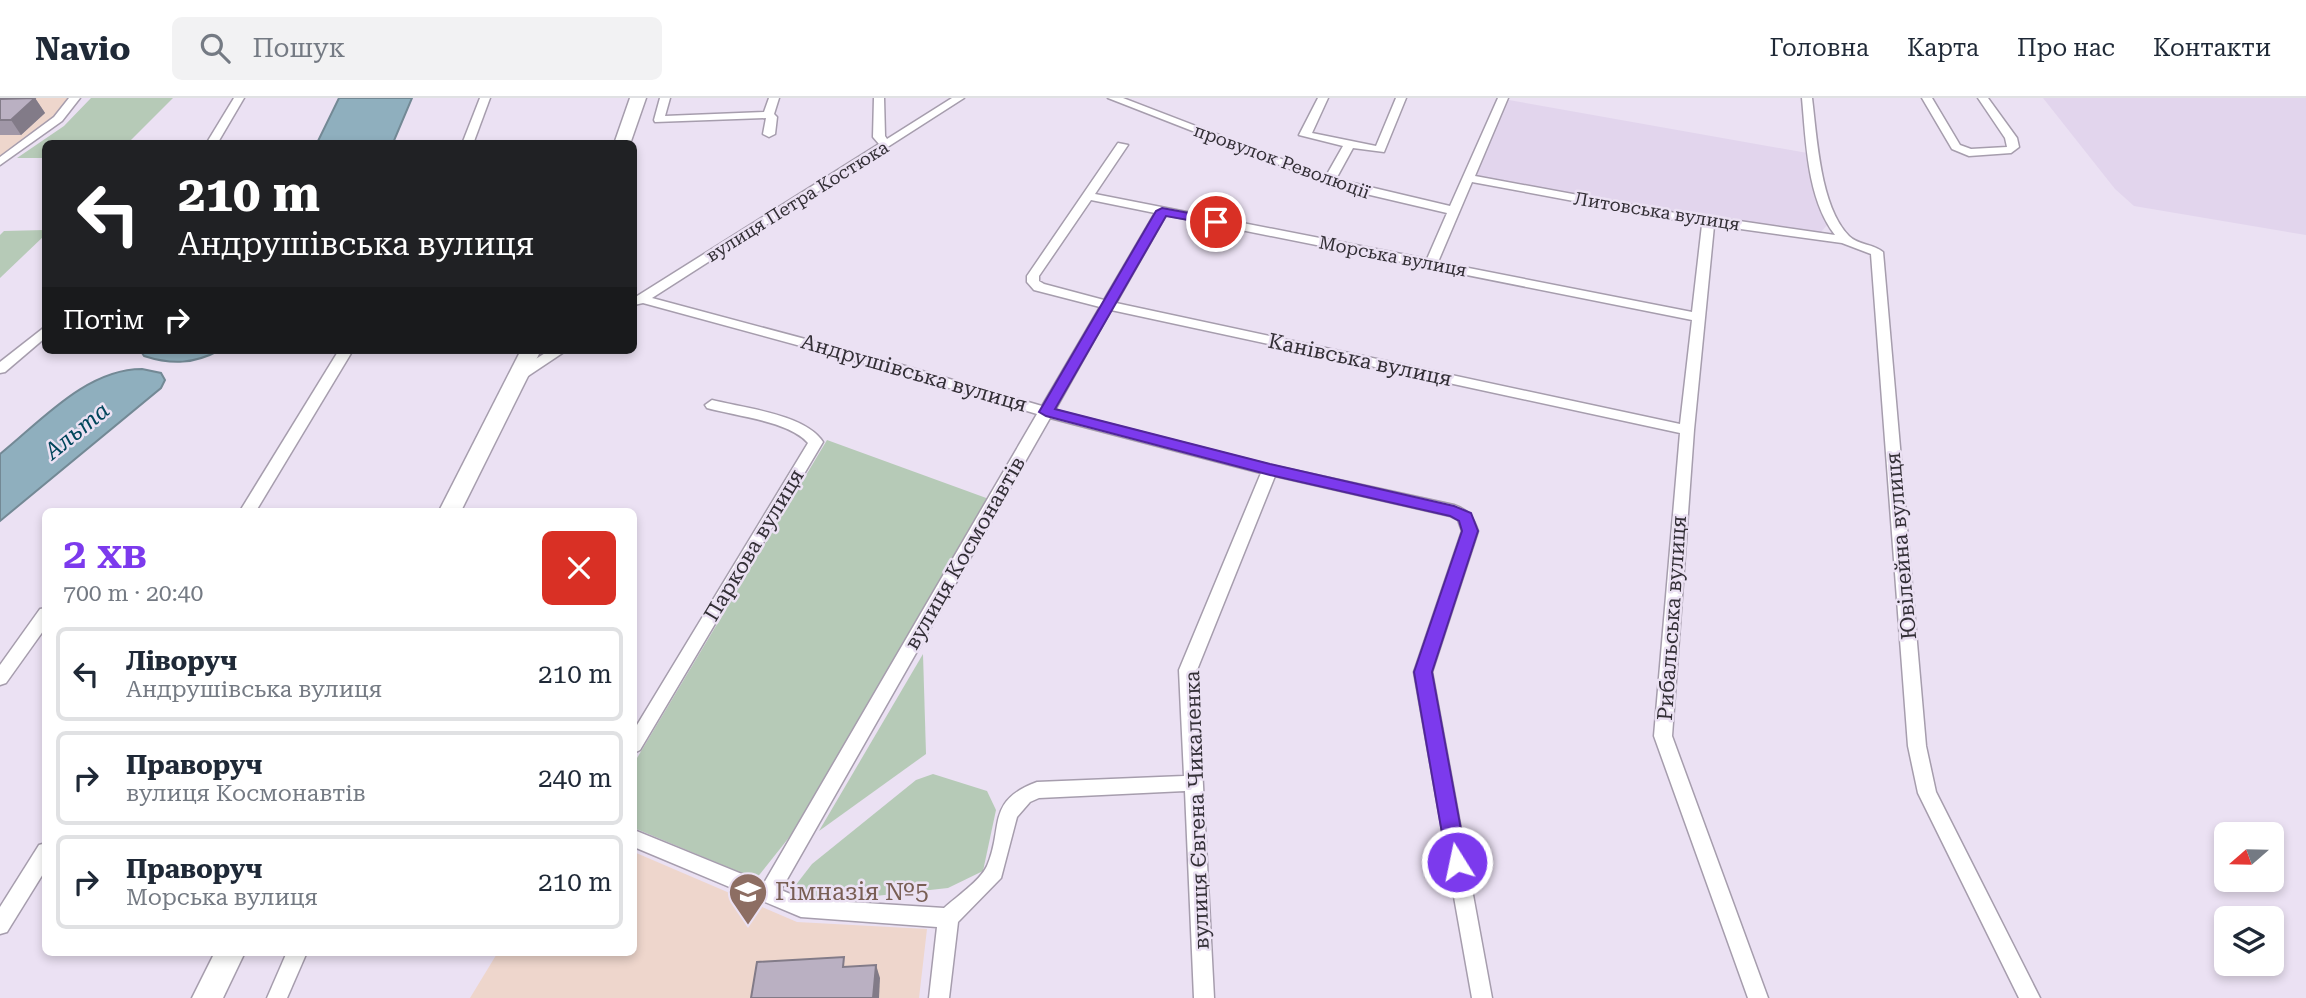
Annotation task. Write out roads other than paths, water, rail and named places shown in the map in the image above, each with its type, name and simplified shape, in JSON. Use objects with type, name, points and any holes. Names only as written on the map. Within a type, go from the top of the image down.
[{"type":"main road","points":[[623,140],[638,98]]},
{"type":"main road","points":[[452,508],[529,354]]},
{"type":"main road","points":[[207,998],[228,956]]},
{"type":"street","points":[[0,162],[50,126],[75,98]]},
{"type":"street","points":[[213,140],[239,98]]},
{"type":"street","points":[[469,140],[485,98]]},
{"type":"street","points":[[665,98],[659,120],[768,115],[772,117],[769,134]]},
{"type":"street","points":[[768,115],[774,98]]},
{"type":"street","points":[[879,98],[879,137],[886,144]]},
{"type":"street","name":"вулиця Петра Костюка","points":[[638,302],[960,98]]},
{"type":"street","name":"провулок Революції","points":[[1113,98],[1329,181],[1455,211]]},
{"type":"street","points":[[1323,98],[1305,135],[1380,150],[1401,98]]},
{"type":"street","points":[[1431,264],[1503,98]]},
{"type":"street","points":[[1807,98],[1815,163],[1832,220],[1847,240]]},
{"type":"street","points":[[1927,98],[1956,147],[1969,153],[2011,150],[2011,138],[1983,98]]},
{"type":"street","points":[[1088,196],[1122,145]]},
{"type":"street","points":[[1329,181],[1349,145]]},
{"type":"street","name":"Литовська вулиця","points":[[1468,178],[1707,223],[1719,222],[1847,240]]},
{"type":"street","name":"Морська вулиця","points":[[1088,196],[1699,317]]},
{"type":"street","name":"Канівська вулиця","points":[[1088,196],[1033,276],[1035,285],[1110,306],[1687,430]]},
{"type":"street","name":"вулиця Космонавтів","points":[[768,895],[1046,412],[1110,306],[1162,211]]},
{"type":"street","name":"Рибальська вулиця","points":[[1707,223],[1687,430],[1663,736],[1758,998]]},
{"type":"street","name":"Ювілейна вулиця","points":[[1847,240],[1877,252],[1917,746],[1927,793],[2030,998]]},
{"type":"street","name":"Андрушівська вулиця","points":[[638,302],[890,366],[1046,412],[1270,470],[1454,511],[1469,521],[1470,531],[1423,672],[1482,998]]},
{"type":"street","points":[[0,369],[42,333]]},
{"type":"street","points":[[250,508],[344,354]]},
{"type":"street","points":[[517,377],[554,354]]},
{"type":"street","name":"Паркова вулиця","points":[[637,740],[816,442],[811,434],[790,425],[712,405]]},
{"type":"street","name":"вулиця Євгена Чикаленка","points":[[1203,998],[1188,670],[1270,470]]},
{"type":"street","points":[[0,678],[42,620]]},
{"type":"street","points":[[939,998],[948,918],[993,874],[1009,810],[1026,794],[1037,790],[1195,783]]},
{"type":"street","points":[[637,839],[801,908],[822,912],[948,918]]},
{"type":"street","points":[[0,925],[42,857]]},
{"type":"street","points":[[277,998],[296,956]]},
{"type":"water","points":[[339,98],[412,98],[394,140],[318,140]]},
{"type":"water","points":[[143,354],[210,354],[183,362]]},
{"type":"water","name":"Альта","points":[[142,369],[161,373],[165,380],[161,388],[0,521],[0,454],[83,387],[121,371]]},
{"type":"place","name":"Гімназія №5","points":[[748,926]]}]
